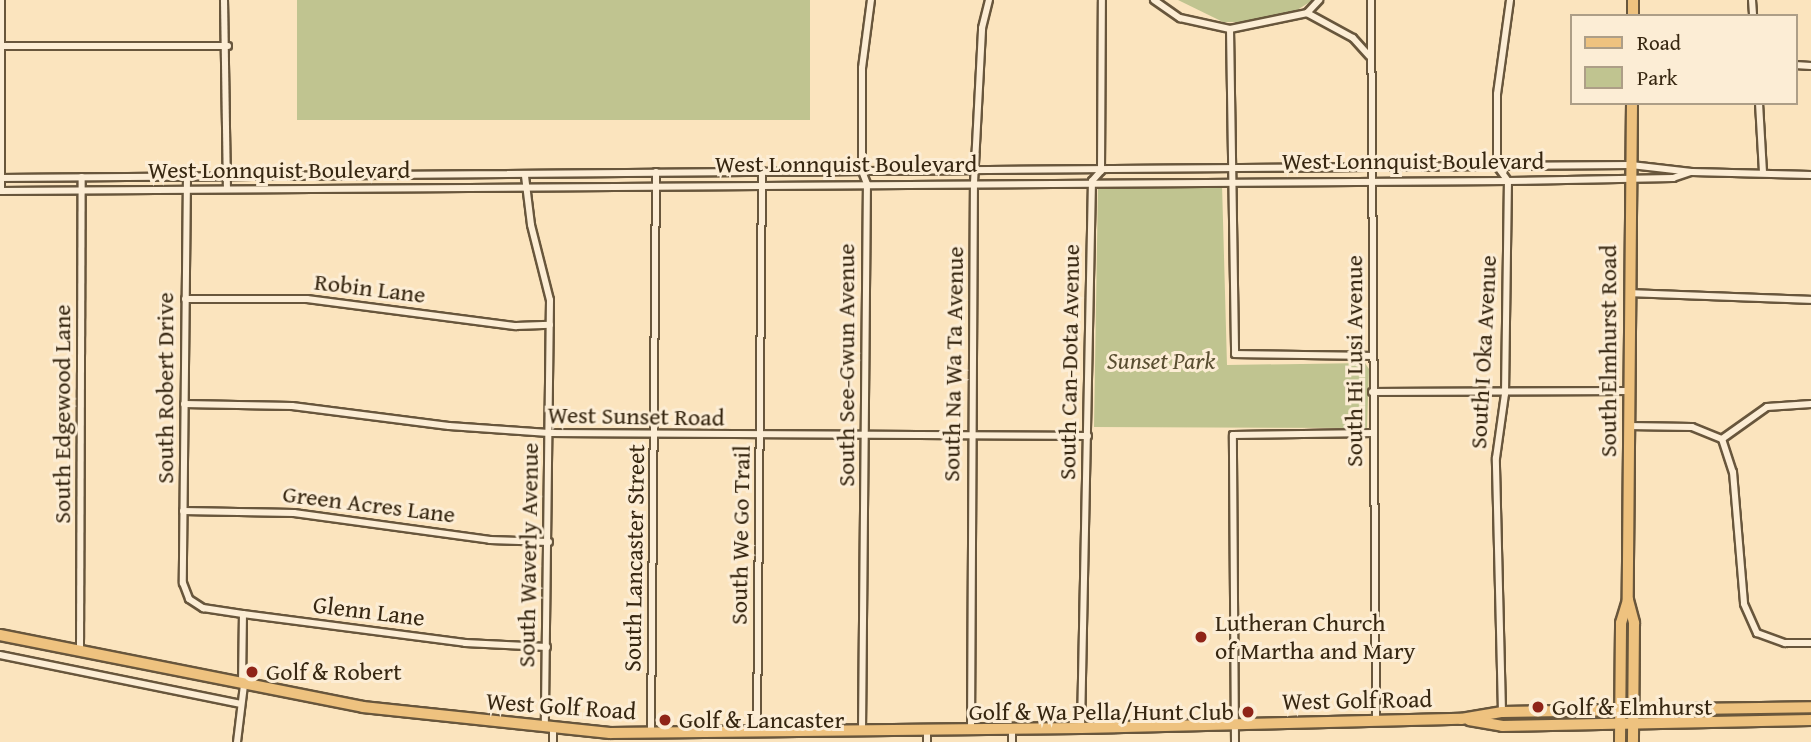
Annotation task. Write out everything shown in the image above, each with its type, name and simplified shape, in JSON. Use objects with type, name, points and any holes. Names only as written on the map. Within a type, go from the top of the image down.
[{"type":"main road","name":"South Elmhurst Road","points":[[1632,105],[1628,600],[1634,623],[1633,742]]},
{"type":"main road","name":"South Elmhurst Road","points":[[1619,742],[1620,622],[1628,600]]},
{"type":"main road","name":"West Golf Road","points":[[0,635],[243,685],[376,709],[649,737],[757,732],[1463,719],[1502,712],[1811,707]]},
{"type":"main road","name":"West Golf Road","points":[[1463,719],[1502,726],[1811,720]]},
{"type":"street","points":[[0,191],[1,0]]},
{"type":"street","points":[[224,0],[228,46],[227,189]]},
{"type":"street","name":"South See-Gwun Avenue","points":[[862,731],[867,184],[862,171],[862,68],[871,0]]},
{"type":"street","name":"South Na Wa Ta Avenue","points":[[971,729],[974,183],[978,169],[982,28],[989,0]]},
{"type":"street","points":[[1092,181],[1101,171],[1102,0]]},
{"type":"street","points":[[1154,0],[1180,18],[1230,29],[1307,13],[1319,0]]},
{"type":"street","name":"South Hi Lusi Avenue","points":[[1371,0],[1369,56],[1376,721]]},
{"type":"street","points":[[1508,181],[1497,166],[1497,94],[1510,0]]},
{"type":"street","points":[[1307,13],[1353,38],[1369,56]]},
{"type":"street","points":[[1230,29],[1230,181],[1235,354],[1372,356]]},
{"type":"street","points":[[0,46],[228,46]]},
{"type":"street","points":[[1759,105],[1763,172]]},
{"type":"street","name":"West Lonnquist Boulevard","points":[[0,178],[525,176],[656,172],[978,169],[1101,171],[1631,164],[1692,172]]},
{"type":"street","name":"South We Go Trail","points":[[757,732],[762,171]]},
{"type":"street","name":"South Lancaster Street","points":[[649,737],[655,436],[656,172]]},
{"type":"street","name":"West Lonnquist Boulevard","points":[[0,191],[526,189],[656,185],[1092,181],[1508,181],[1631,179],[1692,172],[1811,175]]},
{"type":"street","name":"South Robert Drive","points":[[187,176],[183,583],[189,599]]},
{"type":"street","name":"South Waverly Avenue","points":[[525,176],[531,225],[548,282],[550,326],[547,647],[549,728],[553,742]]},
{"type":"street","name":"South Edgewood Lane","points":[[79,651],[82,177]]},
{"type":"street","name":"South Can-Dota Avenue","points":[[1081,728],[1092,181]]},
{"type":"street","name":"South I Oka Avenue","points":[[1502,712],[1496,457],[1505,394],[1508,181]]},
{"type":"street","points":[[1630,293],[1811,300]]},
{"type":"street","name":"Robin Lane","points":[[185,299],[307,299],[516,326],[550,326]]},
{"type":"street","points":[[1373,392],[1505,394],[1629,391]]},
{"type":"street","name":"West Sunset Road","points":[[184,404],[292,406],[475,429],[549,433],[761,437],[1088,436]]},
{"type":"street","points":[[1722,439],[1767,407],[1811,404]]},
{"type":"street","points":[[1628,426],[1692,427],[1722,439],[1733,472],[1744,604],[1757,633],[1785,643],[1811,643]]},
{"type":"street","points":[[1235,742],[1233,435],[1373,433]]},
{"type":"street","name":"Green Acres Lane","points":[[183,511],[294,513],[490,540],[549,542]]},
{"type":"street","name":"Glenn Lane","points":[[189,599],[204,608],[243,614],[465,643],[547,647]]},
{"type":"street","points":[[237,742],[243,685],[243,614]]},
{"type":"street","points":[[0,655],[241,704]]},
{"type":"street","points":[[1012,729],[1012,742]]},
{"type":"street","points":[[927,730],[927,742]]},
{"type":"green space","points":[[297,0],[810,0],[810,120],[297,120]]},
{"type":"green space","points":[[1178,0],[1313,0],[1294,12],[1223,22]]},
{"type":"green space","name":"Sunset Park","points":[[1222,184],[1227,365],[1365,363],[1369,369],[1367,428],[1094,427],[1098,185]]},
{"type":"place","name":"Lutheran Church of Martha and Mary","points":[[1201,637]]},
{"type":"place","name":"Golf & Robert","points":[[252,672]]},
{"type":"place","name":"Golf & Elmhurst","points":[[1538,707]]},
{"type":"place","name":"Golf & Wa Pella/Hunt Club","points":[[1248,712]]},
{"type":"place","name":"Golf & Lancaster","points":[[665,720]]}]
